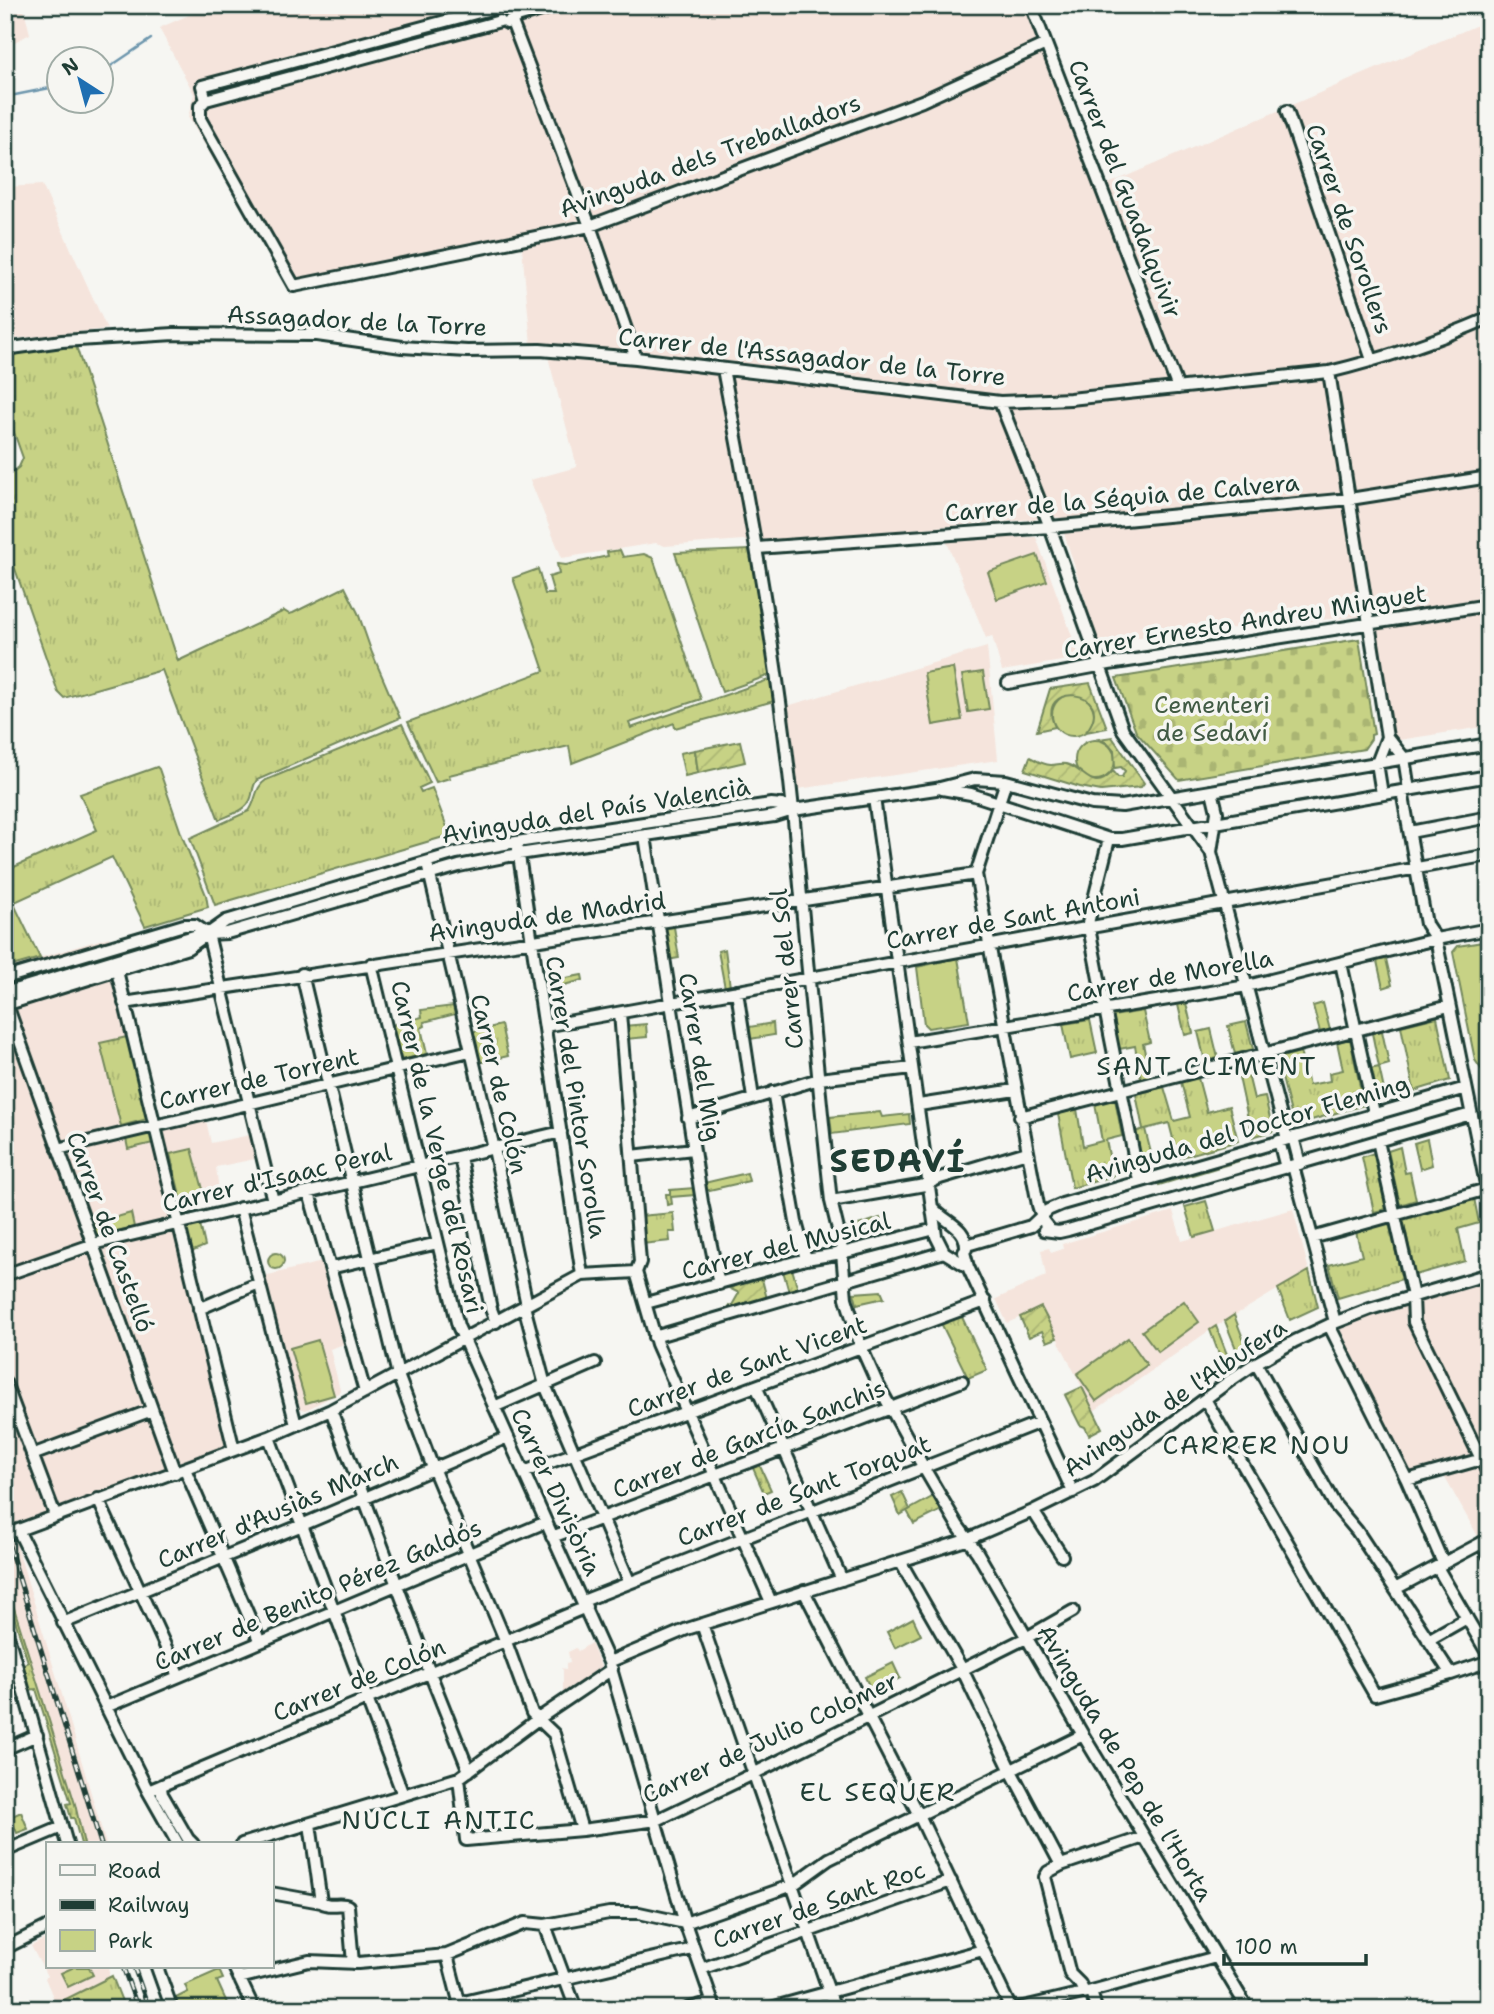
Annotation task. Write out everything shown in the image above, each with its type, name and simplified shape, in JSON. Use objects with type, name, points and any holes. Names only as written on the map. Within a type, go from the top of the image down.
[{"type":"main road","points":[[6,1002],[208,934]]},
{"type":"street","points":[[500,21],[496,15],[498,6],[202,86],[206,100],[500,21],[504,23],[515,15],[559,5]]},
{"type":"street","name":"Carrer del Guadalquivir","points":[[1031,5],[1178,388]]},
{"type":"street","points":[[515,15],[636,358]]},
{"type":"street","name":"Avinguda dels Treballadors","points":[[206,100],[201,106],[200,119],[294,286],[590,226],[922,101],[1046,44]]},
{"type":"street","name":"Carrer de Sorollers","points":[[1287,111],[1372,360]]},
{"type":"street","name":"Carrer de l'Assagador de la Torre","points":[[540,350],[636,358],[1000,402],[1068,399],[1329,372],[1455,332],[1489,318]]},
{"type":"street","name":"Assagador de la Torre","points":[[5,349],[62,341],[204,334],[317,335],[401,348],[540,350]]},
{"type":"street","name":"Carrer del Sol","points":[[723,369],[757,548],[793,810],[831,1201],[842,1253],[846,1298],[861,1347],[891,1408],[967,1540]]},
{"type":"street","points":[[1329,372],[1387,737],[1377,762],[1382,794]]},
{"type":"street","points":[[1000,402],[1050,527],[1123,730],[1211,852],[1265,1054],[1332,1324],[1407,1480],[1440,1565],[1489,1658],[1451,1674],[1375,1695],[1205,1399]]},
{"type":"street","name":"Carrer de la Séquia de Calvera","points":[[757,548],[1050,527],[1350,499],[1489,477]]},
{"type":"street","name":"Carrer Ernesto Andreu Minguet","points":[[1008,683],[1489,605]]},
{"type":"street","points":[[1312,1238],[1394,1215],[1488,1194],[1436,939],[1426,924],[1410,832],[1404,758],[1387,737]]},
{"type":"street","name":"Avinguda del País Valencià","points":[[5,978],[184,925],[195,925],[208,934],[227,933],[428,874],[519,854],[774,816],[793,810],[936,789],[965,780],[1006,781],[1092,804],[1122,806],[1489,744]]},
{"type":"street","name":"Avinguda del País Valencià","points":[[936,789],[971,794],[1109,839],[1122,839],[1489,776]]},
{"type":"street","points":[[1006,781],[975,874],[1027,1152],[1042,1216],[1051,1231]]},
{"type":"street","points":[[1211,852],[1217,812],[1212,791]]},
{"type":"street","points":[[874,799],[933,1208],[939,1225],[939,1244],[944,1252]]},
{"type":"street","name":"Avinguda del País Valencià","points":[[6,1002],[188,948],[226,920],[435,859],[517,842],[771,804],[793,810]]},
{"type":"street","points":[[1410,832],[1489,817]]},
{"type":"street","name":"Carrer del Mig","points":[[645,835],[693,1149],[709,1244],[719,1284]]},
{"type":"street","points":[[1109,839],[1087,920],[1139,1181]]},
{"type":"street","name":"Carrer del Pintor Sorolla","points":[[517,842],[582,1275]]},
{"type":"street","name":"Carrer de Sant Antoni","points":[[545,1026],[1489,855]]},
{"type":"street","points":[[428,874],[428,867],[435,859]]},
{"type":"street","name":"Carrer de Colón","points":[[428,874],[494,1149],[545,1385],[629,1581]]},
{"type":"street","name":"Avinguda de Madrid","points":[[124,1003],[975,874]]},
{"type":"street","name":"Carrer de Morella","points":[[909,1042],[1247,986],[1436,939],[1489,929]]},
{"type":"street","points":[[208,934],[273,1201]]},
{"type":"street","points":[[1341,963],[1374,1114]]},
{"type":"street","name":"Carrer de la Verge del Rosari","points":[[371,964],[463,1339]]},
{"type":"street","points":[[117,971],[234,1450]]},
{"type":"street","points":[[302,975],[398,1375],[532,1713],[554,1734],[582,1830]]},
{"type":"street","points":[[737,991],[752,1098]]},
{"type":"street","name":"Carrer de Castelló","points":[[6,1002],[152,1410],[260,1642]]},
{"type":"street","points":[[1020,1117],[1449,1006]]},
{"type":"street","points":[[620,1013],[640,1262],[636,1272],[654,1337],[771,1602]]},
{"type":"street","name":"Carrer de Torrent","points":[[58,1149],[470,1051]]},
{"type":"street","points":[[688,1118],[819,1079],[912,1068]]},
{"type":"street","name":"Avinguda del Doctor Fleming","points":[[962,1251],[1031,1226],[1052,1208],[1466,1088]]},
{"type":"street","points":[[919,1105],[1015,1090]]},
{"type":"street","points":[[773,1092],[796,1222],[806,1259]]},
{"type":"street","name":"Avinguda del Doctor Fleming","points":[[1031,1226],[1051,1231],[1068,1230],[1471,1114]]},
{"type":"street","name":"Carrer d'Isaac Peral","points":[[5,1275],[92,1244],[561,1132]]},
{"type":"street","points":[[1378,1141],[1413,1296],[1414,1322],[1485,1458],[1489,1475]]},
{"type":"street","points":[[632,1156],[693,1149]]},
{"type":"street","points":[[831,1201],[930,1184],[940,1178],[1027,1152]]},
{"type":"street","points":[[460,1157],[491,1309],[496,1322]]},
{"type":"street","points":[[309,1193],[365,1392]]},
{"type":"street","points":[[240,1208],[296,1426]]},
{"type":"street","points":[[939,1225],[955,1224],[968,1267],[1073,1492]]},
{"type":"street","name":"Carrer del Musical","points":[[646,1303],[806,1259],[842,1253],[939,1225]]},
{"type":"street","points":[[330,1268],[438,1243]]},
{"type":"street","points":[[654,1337],[944,1252],[962,1251]]},
{"type":"street","points":[[5,1535],[296,1426],[398,1375],[582,1275],[636,1272]]},
{"type":"street","name":"Avinguda de l'Albufera","points":[[249,1842],[459,1778],[610,1666],[702,1624],[967,1540],[1033,1511],[1094,1481],[1256,1363],[1332,1324],[1489,1274]]},
{"type":"street","points":[[199,1309],[259,1283]]},
{"type":"street","name":"Carrer de Sant Vicent","points":[[524,1472],[985,1301]]},
{"type":"street","name":"Carrer Divisòria","points":[[463,1339],[585,1604],[610,1666]]},
{"type":"street","points":[[494,1407],[595,1363]]},
{"type":"street","points":[[1256,1363],[1335,1505],[1357,1531],[1451,1674]]},
{"type":"street","name":"Carrer de García Sanchis","points":[[552,1537],[962,1381]]},
{"type":"street","points":[[5,1382],[55,1515]]},
{"type":"street","points":[[756,1386],[842,1580]]},
{"type":"street","points":[[32,1455],[152,1410]]},
{"type":"street","points":[[331,1410],[469,1771]]},
{"type":"street","name":"Carrer de Sant Torquat","points":[[585,1604],[629,1581],[1040,1422]]},
{"type":"street","points":[[269,1437],[403,1795]]},
{"type":"street","name":"Carrer d'Ausiàs March","points":[[63,1623],[508,1437]]},
{"type":"street","points":[[1407,1480],[1485,1458]]},
{"type":"street","points":[[99,1499],[178,1676]]},
{"type":"street","points":[[1033,1511],[1062,1556]]},
{"type":"street","name":"Carrer de Benito Pérez Galdós","points":[[106,1707],[546,1522]]},
{"type":"street","points":[[18,1530],[148,1791],[177,1842]]},
{"type":"street","name":"Avinguda de Pep de l'Horta","points":[[967,1540],[977,1552],[1083,1735],[1248,2009]]},
{"type":"street","points":[[1395,1589],[1485,1541],[1489,1556]]},
{"type":"street","points":[[900,1562],[962,1669],[1010,1769],[1061,1865]]},
{"type":"street","points":[[804,1591],[919,1815],[1013,2009],[1088,1992],[1216,1956]]},
{"type":"street","name":"Carrer de Colón","points":[[148,1791],[506,1642],[585,1604]]},
{"type":"street","name":"Carrer de Julio Colomer","points":[[459,1778],[466,1840],[582,1830],[657,1820],[1026,1638],[1073,1611]]},
{"type":"street","points":[[1428,1640],[1467,1618]]},
{"type":"street","points":[[702,1624],[835,2009]]},
{"type":"street","points":[[5,1625],[8,1645],[37,1735],[66,1842]]},
{"type":"street","points":[[610,1666],[685,1923],[714,2006],[687,2009]]},
{"type":"street","points":[[5,1749],[37,1735]]},
{"type":"street","points":[[273,1966],[309,1961],[353,1963],[447,1955],[524,1923],[545,1925],[609,1913],[639,1913],[685,1923],[793,1885],[829,1859],[1083,1735]]},
{"type":"street","points":[[162,1785],[162,1794],[191,1842]]},
{"type":"street","points":[[310,1824],[321,1902]]},
{"type":"street","points":[[5,1851],[62,1827]]},
{"type":"street","points":[[1096,2009],[1088,1992],[1070,1974],[1045,1877],[1048,1872],[1061,1865],[1144,1837]]},
{"type":"street","name":"Carrer de Sant Roc","points":[[701,1969],[951,1881]]},
{"type":"street","points":[[273,1893],[321,1902],[326,1906],[348,1906],[353,1963]]},
{"type":"street","points":[[545,1925],[576,2009]]},
{"type":"street","points":[[5,1948],[46,1928]]},
{"type":"street","points":[[447,1955],[460,2006],[565,1978],[693,1949]]},
{"type":"street","points":[[767,2009],[983,1951]]},
{"type":"street","points":[[157,1968],[172,2009]]},
{"type":"street","points":[[254,2009],[237,1972],[263,1968]]},
{"type":"shaded area","points":[[5,5],[23,5],[30,34],[5,47]]},
{"type":"shaded area","points":[[212,5],[1033,5],[1106,185],[1489,20],[1489,726],[1393,741],[1373,615],[1098,641],[1059,517],[748,542],[743,540],[665,546],[656,543],[562,558],[530,480],[577,467],[548,357],[532,355],[522,248],[294,293],[188,117],[194,94],[159,28]]},
{"type":"shaded area","points":[[42,185],[107,329],[11,339],[5,325],[5,187]]},
{"type":"shaded area","points":[[1036,537],[1080,658],[1002,671],[992,636],[986,638],[946,540]]},
{"type":"shaded area","points":[[987,647],[998,760],[798,789],[787,706]]},
{"type":"shaded area","points":[[109,937],[234,1450],[25,1526],[23,1520],[5,1527],[5,968]]},
{"type":"shaded area","points":[[206,1120],[211,1143],[250,1135],[255,1159],[216,1167],[219,1191],[179,1202],[162,1131]]},
{"type":"shaded area","points":[[1293,1209],[1309,1271],[1210,1330],[1094,1411],[1042,1308],[1007,1323],[996,1299],[1046,1276],[1041,1250],[1049,1248],[1051,1253],[1063,1249],[1062,1244],[1173,1211],[1182,1241]]},
{"type":"shaded area","points":[[322,1262],[344,1344],[330,1349],[340,1392],[306,1410],[299,1408],[264,1276]]},
{"type":"shaded area","points":[[1489,1274],[1489,1556],[1440,1469],[1409,1482],[1329,1326]]},
{"type":"shaded area","points":[[15,1540],[105,1842],[84,1842],[75,1804],[5,1579],[5,1543]]},
{"type":"shaded area","points":[[591,1643],[601,1667],[563,1693],[561,1668],[566,1669],[566,1663],[570,1662],[568,1652],[576,1648],[578,1651]]},
{"type":"shaded area","points":[[46,1938],[46,1968],[109,1968],[109,1977],[56,2004],[45,1978],[47,1976],[31,1946]]},
{"type":"green space","points":[[76,346],[178,661],[284,611],[293,613],[345,587],[400,718],[257,780],[247,805],[219,820],[162,670],[64,698],[58,692],[5,540],[5,478],[19,467],[23,458],[5,407],[5,354]]},
{"type":"green space","points":[[620,550],[623,557],[644,554],[653,558],[701,699],[629,723],[631,728],[771,679],[774,701],[675,728],[674,723],[572,763],[569,746],[449,775],[450,778],[436,782],[408,722],[544,671],[513,578],[538,569],[545,594],[554,594],[549,577],[559,574],[557,564],[566,565],[608,556],[607,552]]},
{"type":"green space","points":[[750,550],[770,675],[722,692],[675,553]]},
{"type":"green space","points":[[1037,555],[1047,581],[997,599],[988,572]]},
{"type":"green space","name":"Cementeri de Sedaví","points":[[1359,639],[1374,734],[1364,749],[1179,780],[1136,732],[1116,678]]},
{"type":"green space","points":[[953,668],[962,720],[933,725],[924,673]]},
{"type":"green space","points":[[983,672],[989,709],[968,712],[962,675]]},
{"type":"green space","points":[[1090,683],[1107,728],[1086,732],[1094,717],[1092,706],[1075,695],[1064,696],[1055,702],[1051,712],[1055,727],[1037,731],[1050,689]]},
{"type":"green space","points":[[1073,694],[1088,700],[1094,715],[1088,730],[1073,736],[1058,730],[1052,715],[1058,700]]},
{"type":"green space","points":[[402,724],[430,783],[419,788],[421,792],[432,788],[450,835],[215,905],[190,838],[249,811],[259,787],[266,780]]},
{"type":"green space","points":[[1112,737],[1144,783],[1141,787],[1101,791],[1025,770],[1030,757],[1045,764],[1069,765],[1095,781],[1106,778],[1113,771],[1118,777],[1122,777],[1125,771],[1121,767],[1115,768],[1114,750],[1099,739]]},
{"type":"green space","points":[[1095,740],[1103,741],[1109,746],[1114,752],[1114,768],[1109,774],[1103,779],[1095,780],[1087,779],[1081,774],[1076,768],[1075,760],[1076,752],[1081,746],[1087,741]]},
{"type":"green space","points":[[740,741],[745,762],[698,773],[695,750]]},
{"type":"green space","points":[[695,750],[698,773],[685,776],[680,753]]},
{"type":"green space","points":[[157,767],[206,895],[208,907],[145,926],[112,857],[15,902],[5,882],[5,871],[97,830],[80,794]]},
{"type":"green space","points":[[13,902],[40,958],[5,968],[5,906]]},
{"type":"green space","points":[[674,927],[679,958],[667,960],[662,929]]},
{"type":"green space","points":[[1489,941],[1489,1093],[1486,1076],[1475,1060],[1453,952],[1458,946]]},
{"type":"green space","points":[[725,949],[730,987],[725,988],[718,951]]},
{"type":"green space","points":[[958,958],[969,1022],[928,1028],[924,1024],[917,967]]},
{"type":"green space","points":[[1386,959],[1392,985],[1383,988],[1377,961]]},
{"type":"green space","points":[[582,975],[583,980],[545,990],[544,982]]},
{"type":"green space","points":[[1186,1003],[1193,1033],[1185,1035],[1178,1005]]},
{"type":"green space","points":[[1323,1003],[1330,1030],[1320,1032],[1313,1006]]},
{"type":"green space","points":[[453,1006],[455,1014],[424,1022],[425,1026],[421,1028],[427,1054],[401,1060],[392,1025],[422,1017],[421,1010]]},
{"type":"green space","points":[[1143,1011],[1150,1042],[1143,1044],[1150,1076],[1141,1078],[1135,1046],[1119,1049],[1113,1016]]},
{"type":"green space","points":[[1437,1017],[1450,1080],[1414,1091],[1401,1026]]},
{"type":"green space","points":[[1090,1020],[1097,1053],[1070,1059],[1063,1024]]},
{"type":"green space","points":[[1246,1022],[1253,1049],[1235,1054],[1228,1026]]},
{"type":"green space","points":[[773,1023],[774,1035],[750,1039],[749,1027]]},
{"type":"green space","points":[[646,1024],[647,1037],[626,1039],[624,1026]]},
{"type":"green space","points":[[501,1025],[508,1056],[478,1063],[471,1032]]},
{"type":"green space","points":[[1211,1029],[1218,1058],[1205,1061],[1198,1032]]},
{"type":"green space","points":[[1382,1031],[1389,1064],[1379,1067],[1372,1033]]},
{"type":"green space","points":[[127,1037],[147,1119],[121,1126],[100,1043]]},
{"type":"green space","points":[[1350,1039],[1364,1105],[1294,1125],[1277,1058],[1300,1052],[1309,1085],[1330,1081],[1329,1073],[1343,1070],[1337,1042]]},
{"type":"green space","points":[[1246,1066],[1254,1099],[1265,1097],[1273,1131],[1252,1137],[1237,1068]]},
{"type":"green space","points":[[1379,1067],[1386,1099],[1377,1101],[1370,1069]]},
{"type":"green space","points":[[1198,1078],[1207,1112],[1229,1106],[1238,1141],[1178,1158],[1169,1123],[1145,1129],[1154,1165],[1142,1168],[1135,1132],[1143,1129],[1136,1094],[1164,1087],[1174,1121],[1190,1117],[1181,1082]]},
{"type":"green space","points":[[1115,1099],[1122,1136],[1106,1140],[1113,1176],[1072,1188],[1058,1114],[1077,1109],[1083,1146],[1102,1141],[1095,1104]]},
{"type":"green space","points":[[880,1112],[882,1117],[909,1114],[910,1124],[832,1134],[830,1117]]},
{"type":"green space","points":[[150,1133],[153,1143],[128,1149],[126,1139]]},
{"type":"green space","points":[[1427,1139],[1432,1165],[1420,1169],[1414,1143]]},
{"type":"green space","points":[[1400,1147],[1405,1173],[1410,1172],[1416,1200],[1400,1205],[1388,1151]]},
{"type":"green space","points":[[192,1149],[204,1193],[181,1199],[170,1154]]},
{"type":"green space","points":[[1262,1152],[1263,1154],[1159,1185],[1158,1182]]},
{"type":"green space","points":[[1374,1153],[1386,1209],[1374,1212],[1362,1157]]},
{"type":"green space","points":[[747,1173],[749,1181],[705,1191],[704,1183]]},
{"type":"green space","points":[[694,1188],[695,1195],[671,1197],[672,1204],[667,1205],[666,1194],[670,1194],[670,1190]]},
{"type":"green space","points":[[1474,1198],[1479,1223],[1458,1229],[1465,1261],[1415,1275],[1403,1219]]},
{"type":"green space","points":[[1206,1201],[1215,1231],[1194,1237],[1185,1207]]},
{"type":"green space","points":[[131,1213],[134,1227],[96,1236],[92,1224]]},
{"type":"green space","points":[[673,1213],[675,1232],[669,1232],[670,1241],[642,1244],[640,1216]]},
{"type":"green space","points":[[880,1218],[883,1225],[845,1239],[843,1230]]},
{"type":"green space","points":[[1389,1223],[1402,1279],[1338,1298],[1329,1265],[1362,1256],[1356,1232]]},
{"type":"green space","points":[[200,1224],[205,1246],[191,1252],[185,1227]]},
{"type":"green space","points":[[276,1253],[282,1255],[282,1267],[276,1269],[270,1267],[268,1261],[270,1255]]},
{"type":"green space","points":[[791,1265],[798,1290],[789,1292],[782,1267]]},
{"type":"green space","points":[[1309,1271],[1318,1307],[1290,1320],[1278,1289]]},
{"type":"green space","points":[[762,1279],[767,1299],[727,1309],[739,1293],[729,1288]]},
{"type":"green space","points":[[881,1291],[884,1298],[857,1304],[854,1293]]},
{"type":"green space","points":[[1184,1301],[1199,1322],[1158,1352],[1142,1331]]},
{"type":"green space","points":[[1041,1307],[1057,1338],[1047,1342],[1042,1331],[1029,1337],[1020,1317]]},
{"type":"green space","points":[[961,1315],[987,1370],[968,1378],[941,1323]]},
{"type":"green space","points":[[1234,1315],[1246,1346],[1237,1351],[1225,1321]]},
{"type":"green space","points":[[1216,1326],[1228,1357],[1222,1362],[1210,1330]]},
{"type":"green space","points":[[1128,1338],[1147,1365],[1096,1401],[1077,1374]]},
{"type":"green space","points":[[318,1340],[334,1395],[306,1403],[290,1348]]},
{"type":"green space","points":[[1082,1387],[1102,1428],[1089,1435],[1085,1427],[1080,1425],[1065,1395]]},
{"type":"green space","points":[[759,1464],[771,1490],[764,1493],[752,1466]]},
{"type":"green space","points":[[902,1492],[910,1509],[900,1515],[892,1497]]},
{"type":"green space","points":[[934,1496],[942,1510],[914,1524],[907,1511]]},
{"type":"green space","points":[[5,1579],[75,1804],[84,1842],[80,1842],[74,1818],[71,1818],[67,1804],[71,1803],[36,1689],[29,1690],[22,1665],[28,1662],[5,1588]]},
{"type":"green space","points":[[913,1618],[921,1635],[895,1648],[887,1632]]},
{"type":"green space","points":[[893,1663],[900,1678],[872,1692],[865,1677]]},
{"type":"green space","points":[[21,1812],[28,1829],[17,1833],[10,1817]]},
{"type":"green space","points":[[72,1968],[90,1968],[93,1975],[68,1987],[61,1973]]},
{"type":"green space","points":[[219,1970],[223,1979],[217,1981],[228,2005],[221,2009],[178,2009],[174,1999],[188,1992],[185,1985]]},
{"type":"green space","points":[[112,1976],[125,2009],[58,2009],[56,2004]]},
{"type":"waterway","points":[[116,63],[151,39]]},
{"type":"waterway","points":[[5,97],[46,89]]},
{"type":"railway","points":[[5,1533],[100,1842]]},
{"type":"railway","points":[[123,1968],[138,2009]]},
{"type":"railway","points":[[134,1968],[149,2009]]},
{"type":"district","name":"SANT CLIMENT","points":[[1207,1066]]},
{"type":"district","name":"SEDAVÍ","points":[[898,1161]]},
{"type":"district","name":"CARRER NOU","points":[[1257,1445]]},
{"type":"district","name":"EL SEQUER","points":[[878,1792]]},
{"type":"district","name":"NUCLI ANTIC","points":[[439,1820]]}]
